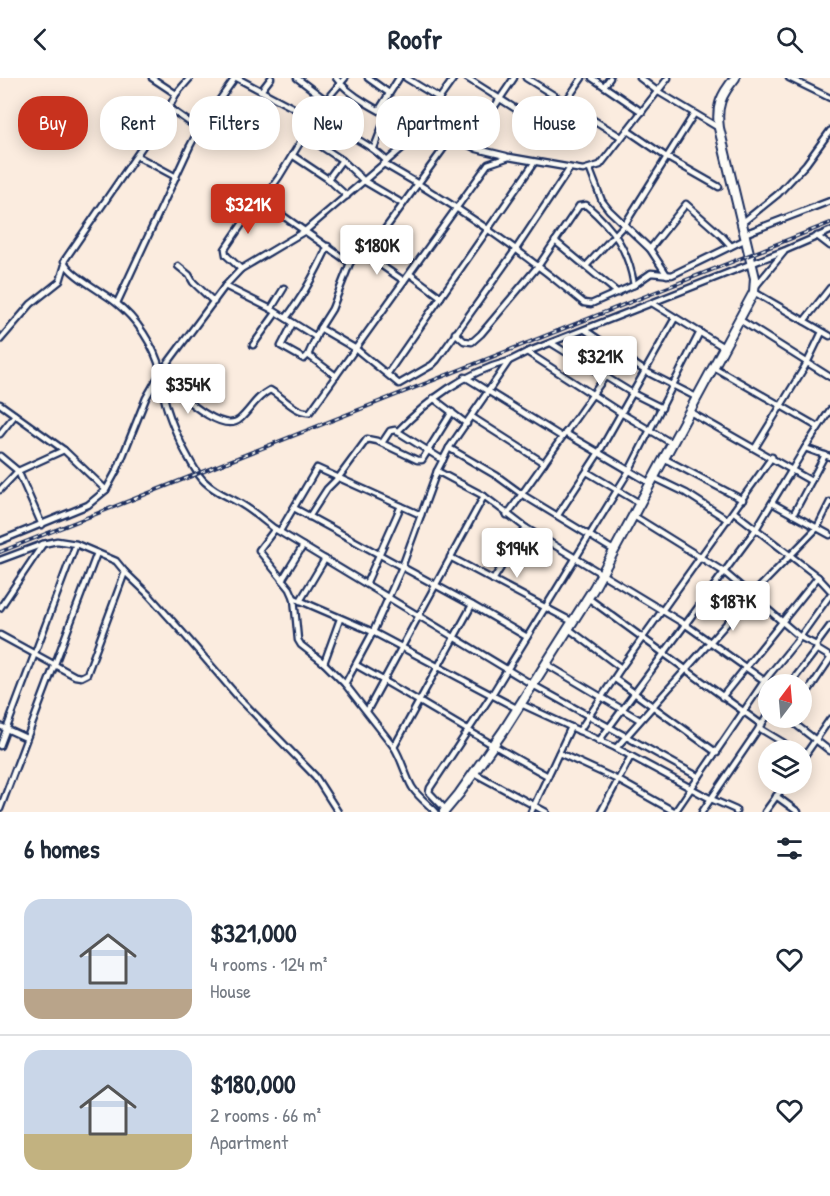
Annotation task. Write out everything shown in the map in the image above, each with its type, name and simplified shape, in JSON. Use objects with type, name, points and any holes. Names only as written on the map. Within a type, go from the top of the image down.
[{"type":"main road","points":[[445,811],[534,685],[602,575],[715,368],[755,289],[717,113],[720,99],[735,78]]},
{"type":"street","points":[[152,78],[176,94],[190,78]]},
{"type":"street","points":[[223,96],[236,78],[292,107]]},
{"type":"street","points":[[261,91],[271,78]]},
{"type":"street","points":[[297,78],[321,96]]},
{"type":"street","points":[[336,78],[340,84],[376,108]]},
{"type":"street","points":[[330,96],[345,78]]},
{"type":"street","points":[[368,78],[389,93]]},
{"type":"street","points":[[387,96],[399,78]]},
{"type":"street","points":[[406,78],[436,96]]},
{"type":"street","points":[[440,96],[454,78]]},
{"type":"street","points":[[467,78],[495,96]]},
{"type":"street","points":[[512,107],[500,99],[514,78]]},
{"type":"street","points":[[526,78],[554,96]]},
{"type":"street","points":[[570,96],[582,78]]},
{"type":"street","points":[[592,78],[642,112]]},
{"type":"street","points":[[604,86],[610,78]]},
{"type":"street","points":[[640,78],[657,92],[719,128]]},
{"type":"street","points":[[481,150],[534,163],[590,170],[600,165],[668,78]]},
{"type":"street","points":[[789,78],[830,98]]},
{"type":"street","points":[[586,266],[625,224],[694,114]]},
{"type":"street","points":[[597,122],[621,137]]},
{"type":"street","points":[[627,130],[718,188]]},
{"type":"street","points":[[742,223],[778,194],[806,164],[830,130]]},
{"type":"street","points":[[364,142],[374,148],[385,163],[516,249],[584,303],[591,304],[634,285],[651,273],[672,275],[745,237],[830,201]]},
{"type":"street","points":[[374,148],[376,143]]},
{"type":"street","points":[[0,340],[31,304],[60,281],[67,255],[141,150]]},
{"type":"street","points":[[117,303],[189,150]]},
{"type":"street","points":[[241,269],[226,255],[225,249],[251,211],[262,201],[279,177],[295,150]]},
{"type":"street","points":[[327,150],[342,160],[364,181],[403,204]]},
{"type":"street","points":[[0,541],[88,504],[106,490],[118,468],[146,398],[155,382],[225,286],[241,269],[305,231],[400,150]]},
{"type":"street","points":[[293,323],[281,346],[303,359],[308,355],[336,300],[350,263],[376,240],[441,150]]},
{"type":"street","points":[[292,155],[328,178],[347,196]]},
{"type":"street","points":[[137,156],[176,177]]},
{"type":"street","points":[[155,382],[164,381],[207,415],[225,423],[236,422],[255,399],[270,390],[298,410],[307,413],[356,349],[488,164],[509,157]]},
{"type":"street","points":[[328,178],[342,160]]},
{"type":"street","points":[[388,374],[534,163]]},
{"type":"street","points":[[320,328],[356,349],[399,384],[432,365],[516,249],[570,168]]},
{"type":"street","points":[[590,170],[602,201],[650,249],[667,274]]},
{"type":"street","points":[[262,201],[350,263]]},
{"type":"street","points":[[650,249],[686,204],[731,246]]},
{"type":"street","points":[[455,333],[464,341],[472,342],[481,334],[539,266],[579,206],[586,206],[604,221],[615,235],[627,255],[634,285]]},
{"type":"street","points":[[397,432],[433,398],[465,378],[830,231]]},
{"type":"street","points":[[817,236],[830,246]]},
{"type":"street","points":[[555,241],[618,293]]},
{"type":"street","points":[[286,318],[300,300],[328,246]]},
{"type":"street","points":[[786,250],[755,289],[830,336]]},
{"type":"street","points":[[362,252],[404,281]]},
{"type":"street","points":[[65,265],[131,316],[156,354],[161,372]]},
{"type":"street","points":[[178,266],[214,302]]},
{"type":"street","points":[[410,274],[441,297]]},
{"type":"street","points":[[225,286],[271,309],[316,336]]},
{"type":"street","points":[[271,309],[284,288]]},
{"type":"street","points":[[804,321],[829,292]]},
{"type":"street","points":[[652,303],[725,348]]},
{"type":"street","points":[[253,345],[276,313]]},
{"type":"street","points":[[558,515],[598,454],[675,318]]},
{"type":"street","points":[[740,320],[830,377]]},
{"type":"street","points":[[585,330],[645,370],[698,398]]},
{"type":"street","points":[[445,811],[429,790],[491,696],[630,471],[700,332]]},
{"type":"street","points":[[755,448],[807,363],[822,332]]},
{"type":"street","points":[[551,343],[632,393],[662,408]]},
{"type":"street","points":[[527,352],[673,444]]},
{"type":"street","points":[[308,355],[336,376]]},
{"type":"street","points":[[345,684],[373,632],[402,567],[437,471],[449,448],[509,361]]},
{"type":"street","points":[[715,368],[818,427]]},
{"type":"street","points":[[507,515],[605,377]]},
{"type":"street","points":[[465,378],[630,471],[686,493],[728,520]]},
{"type":"street","points":[[164,381],[161,389],[172,424],[200,476],[213,489],[242,504],[277,530],[454,638],[699,777]]},
{"type":"street","points":[[433,398],[467,424]]},
{"type":"street","points":[[0,404],[64,450],[106,490]]},
{"type":"street","points":[[600,741],[756,529],[830,410]]},
{"type":"street","points":[[309,517],[327,489],[339,477],[367,439],[382,443],[419,461],[422,460],[452,412]]},
{"type":"street","points":[[690,412],[811,481]]},
{"type":"street","points":[[0,434],[15,415]]},
{"type":"street","points":[[472,417],[544,463]]},
{"type":"street","points":[[382,443],[390,431],[397,432],[443,460]]},
{"type":"street","points":[[449,448],[615,551]]},
{"type":"street","points":[[794,515],[827,456],[805,448]]},
{"type":"street","points":[[0,490],[18,471],[64,450]]},
{"type":"street","points":[[0,456],[18,471],[42,525]]},
{"type":"street","points":[[579,731],[772,457]]},
{"type":"street","points":[[665,459],[743,500]]},
{"type":"street","points":[[421,515],[317,468],[294,508],[259,550],[294,598],[298,640],[301,645],[324,663],[367,711],[401,758],[412,787],[436,812]]},
{"type":"street","points":[[437,471],[484,496],[526,528],[663,610],[758,676]]},
{"type":"street","points":[[587,472],[641,504]]},
{"type":"street","points":[[367,711],[484,496]]},
{"type":"street","points":[[616,748],[788,555],[817,528],[830,502]]},
{"type":"street","points":[[772,504],[830,535]]},
{"type":"street","points":[[366,584],[401,506]]},
{"type":"street","points":[[294,508],[527,637]]},
{"type":"street","points":[[734,512],[818,578],[830,593],[773,674]]},
{"type":"street","points":[[634,516],[702,556],[800,637],[830,658],[812,685]]},
{"type":"street","points":[[493,580],[526,528]]},
{"type":"street","points":[[0,560],[57,541],[76,544],[116,561],[149,595],[239,698],[315,776],[338,812]]},
{"type":"street","points":[[0,608],[43,544]]},
{"type":"street","points":[[0,746],[76,544]]},
{"type":"street","points":[[282,580],[303,546]]},
{"type":"street","points":[[0,809],[97,553]]},
{"type":"street","points":[[450,557],[545,606],[571,625],[621,669]]},
{"type":"street","points":[[300,601],[325,559]]},
{"type":"street","points":[[0,635],[81,678],[87,674],[125,572]]},
{"type":"street","points":[[723,697],[818,578]]},
{"type":"street","points":[[294,598],[373,632],[491,696],[571,727],[616,748],[736,812]]},
{"type":"street","points":[[588,598],[686,669],[758,725]]},
{"type":"street","points":[[394,747],[472,605]]},
{"type":"street","points":[[324,663],[340,619]]},
{"type":"street","points":[[797,674],[830,626]]},
{"type":"street","points":[[546,664],[640,720]]},
{"type":"street","points":[[356,665],[548,776]]},
{"type":"street","points":[[615,679],[717,753]]},
{"type":"street","points":[[559,753],[618,780],[675,812],[758,693]]},
{"type":"street","points":[[812,747],[830,719]]},
{"type":"street","points":[[0,726],[26,738]]},
{"type":"street","points":[[531,812],[571,727]]},
{"type":"street","points":[[702,812],[759,728]]},
{"type":"street","points":[[762,728],[780,740]]},
{"type":"street","points":[[801,728],[830,751]]},
{"type":"street","points":[[608,812],[602,810],[631,756]]},
{"type":"street","points":[[474,773],[546,812]]},
{"type":"street","points":[[765,812],[776,796],[798,812]]},
{"type":"railway","points":[[0,552],[830,223]]}]
